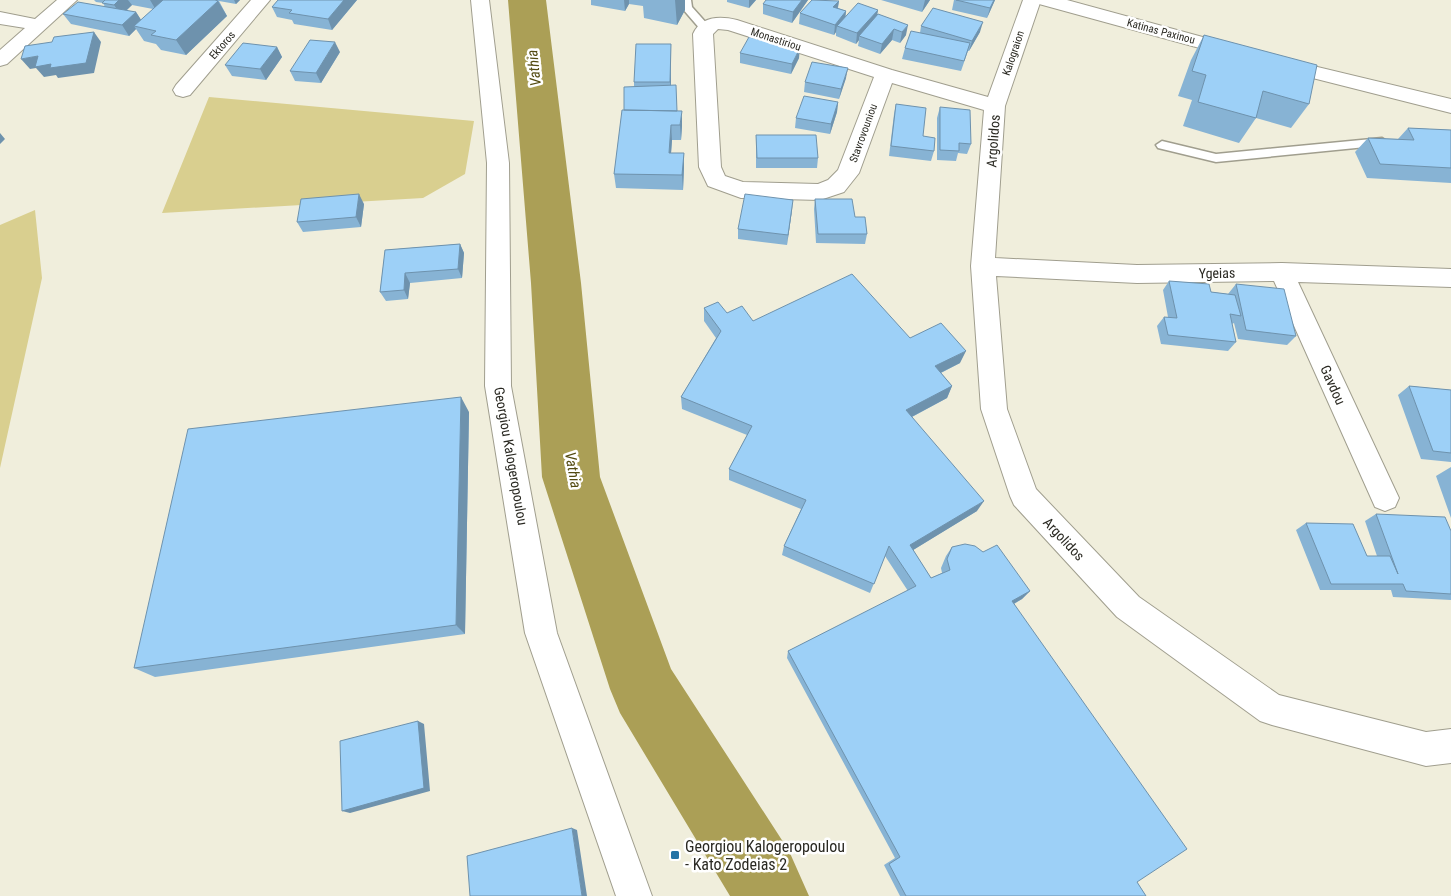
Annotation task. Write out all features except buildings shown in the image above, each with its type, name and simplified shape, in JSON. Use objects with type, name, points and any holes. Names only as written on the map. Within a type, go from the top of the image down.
[{"type":"street","points":[[0,60],[68,0]]},
{"type":"street","name":"Ektoros","points":[[183,90],[261,0]]},
{"type":"street","name":"Georgiou Kalogeropoulou","points":[[480,0],[498,162],[498,386],[501,405],[541,633],[634,896]]},
{"type":"street","name":"Kalograion","points":[[995,106],[1032,0]]},
{"type":"street","name":"Katinas Paxinou","points":[[1046,0],[1262,59],[1451,106]]},
{"type":"street","points":[[0,18],[39,25]]},
{"type":"street","name":"Monastiriou","points":[[705,28],[710,24],[730,24],[884,74],[995,106]]},
{"type":"street","name":"Stavrovouniou","points":[[705,28],[703,34],[710,167],[716,181],[741,190],[820,192],[836,186],[848,173],[884,74]]},
{"type":"street","name":"Argolidos","points":[[995,106],[983,266],[994,409],[1024,496],[1128,607],[1272,709],[1426,749],[1451,746]]},
{"type":"street","name":"Ygeias","points":[[983,266],[1138,274],[1282,272],[1451,278]]},
{"type":"street","name":"Gavdou","points":[[1282,272],[1385,498]]},
{"type":"lane","points":[[686,0],[687,8],[705,28]]},
{"type":"lane","points":[[1162,145],[1216,158],[1393,141]]},
{"type":"shaded area","points":[[209,97],[474,121],[465,174],[423,198],[162,213]]},
{"type":"shaded area","points":[[35,210],[42,278],[0,468],[0,225]]},
{"type":"waterway","name":"Vathia","points":[[527,0],[556,283],[571,477],[644,689],[762,878],[771,896]]},
{"type":"place","name":"Georgiou Kalogeropoulou - Kato Zodeias 2","points":[[675,855]]}]
